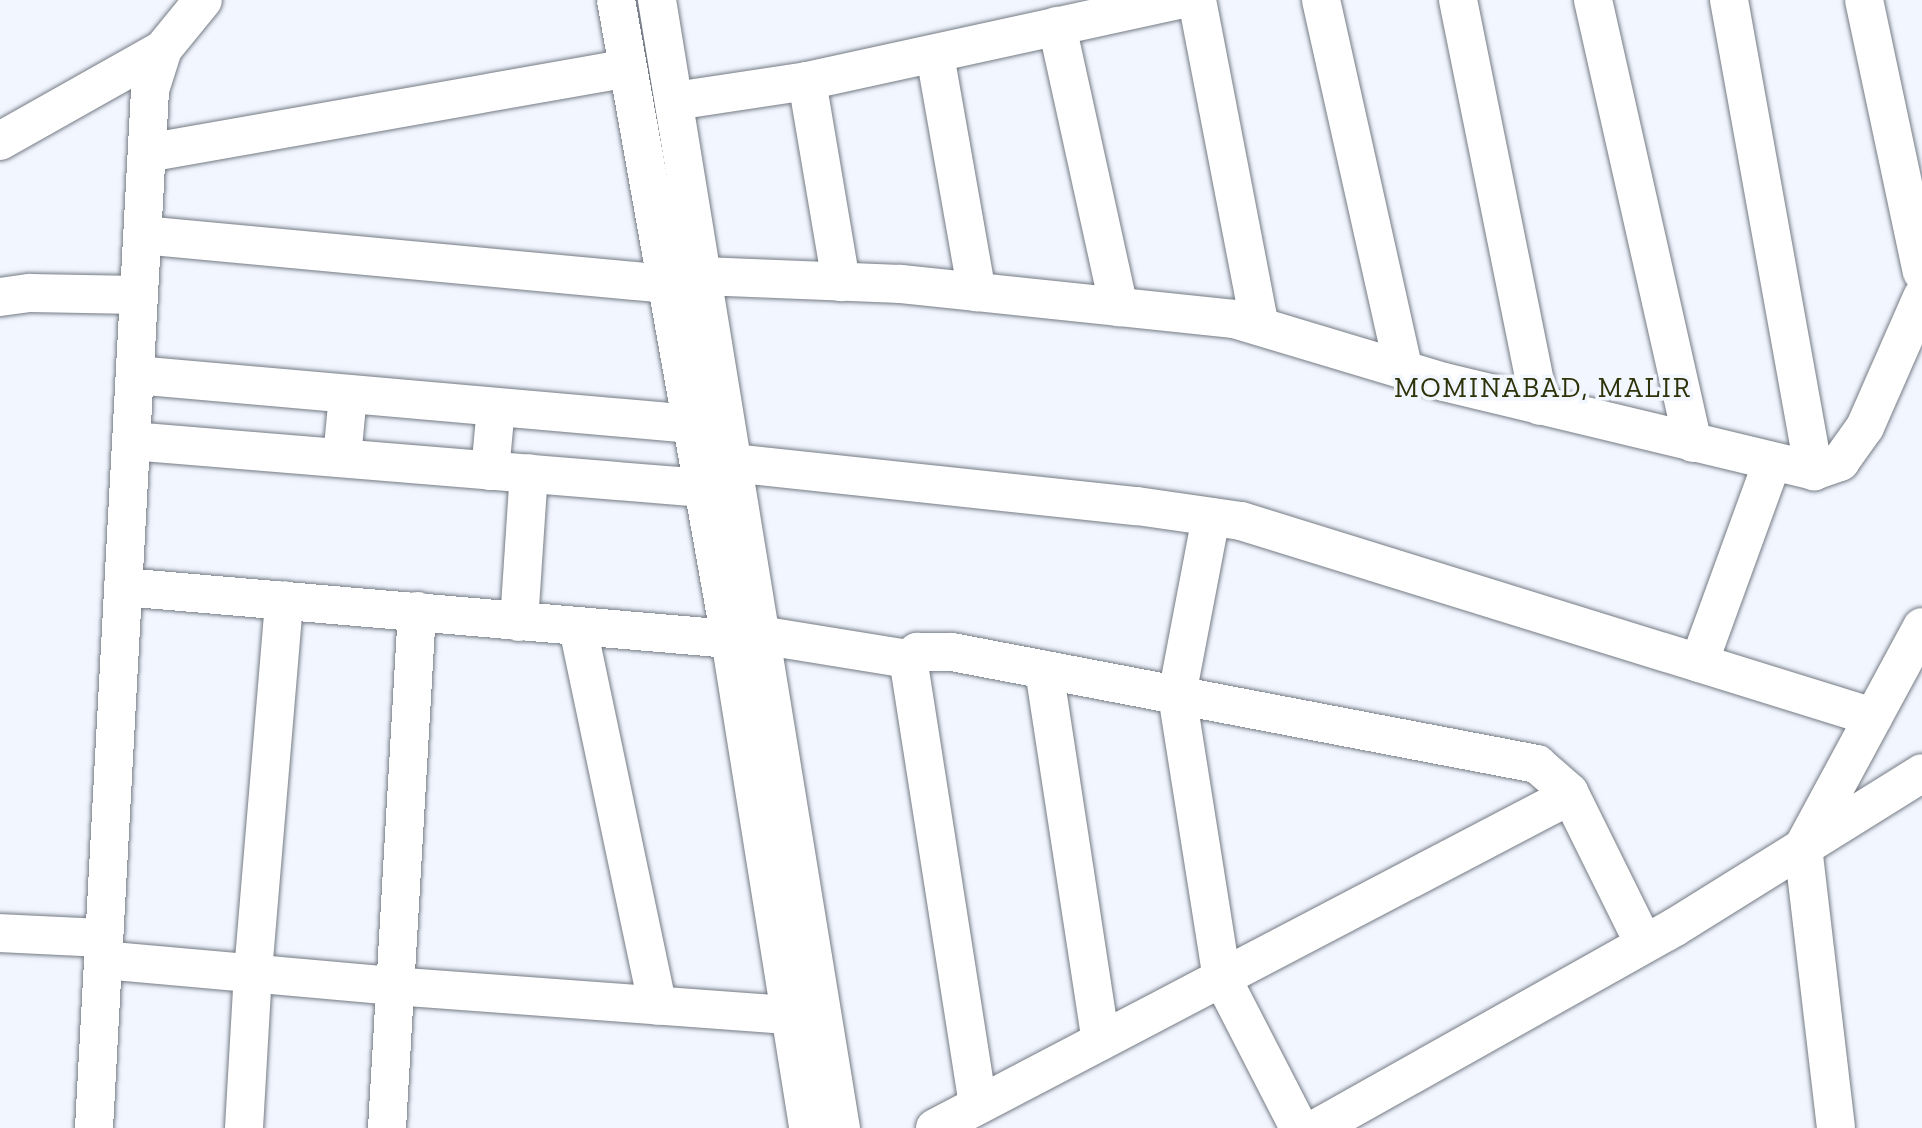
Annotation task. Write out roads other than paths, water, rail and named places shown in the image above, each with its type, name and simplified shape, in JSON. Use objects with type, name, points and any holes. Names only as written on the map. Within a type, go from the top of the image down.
[{"type":"street","points":[[616,0],[628,68],[732,463],[745,637],[808,1128]]},
{"type":"street","points":[[657,0],[675,101],[692,425],[703,488],[745,637],[841,1128]]},
{"type":"street","points":[[675,101],[807,81],[1177,0]]},
{"type":"street","points":[[1197,0],[1260,326]]},
{"type":"street","points":[[1321,0],[1404,370]]},
{"type":"street","points":[[1458,0],[1540,406]]},
{"type":"street","points":[[1593,0],[1693,443]]},
{"type":"street","points":[[1729,0],[1814,471]]},
{"type":"street","points":[[1864,0],[1922,272]]},
{"type":"street","points":[[93,1128],[150,90],[163,49],[196,4]]},
{"type":"street","points":[[1057,26],[1118,307]]},
{"type":"street","points":[[0,141],[163,49]]},
{"type":"street","points":[[935,55],[977,292]]},
{"type":"street","points":[[147,153],[628,68]]},
{"type":"street","points":[[807,81],[841,282]]},
{"type":"street","points":[[142,236],[684,280],[841,282],[977,292],[1234,319],[1404,370],[1540,406],[1814,471],[1840,462],[1865,427],[1922,296]]},
{"type":"street","points":[[0,298],[30,293],[139,295]]},
{"type":"street","points":[[135,375],[692,425]]},
{"type":"street","points":[[342,458],[348,394]]},
{"type":"street","points":[[490,471],[496,407]]},
{"type":"street","points":[[131,441],[703,488]]},
{"type":"street","points":[[1699,663],[1772,462]]},
{"type":"street","points":[[732,463],[1137,506],[1241,521],[1873,718]]},
{"type":"street","points":[[520,622],[529,474]]},
{"type":"street","points":[[1211,517],[1177,695],[1222,978],[1298,1128]]},
{"type":"street","points":[[123,587],[417,611],[578,628],[745,637],[909,659],[917,652],[952,652],[1537,764],[1569,792],[1644,944]]},
{"type":"street","points":[[244,1128],[253,972],[284,600]]},
{"type":"street","points":[[387,1128],[393,986],[417,611]]},
{"type":"street","points":[[1836,1128],[1803,847],[1922,627]]},
{"type":"street","points":[[578,628],[659,1006]]},
{"type":"street","points":[[909,659],[978,1105]]},
{"type":"street","points":[[1044,670],[1101,1041]]},
{"type":"street","points":[[1317,1128],[1644,944],[1922,773]]},
{"type":"street","points":[[935,1128],[1539,811],[1569,792]]},
{"type":"street","points":[[0,933],[253,972],[393,986],[792,1015]]},
{"type":"district","name":"MOMINABAD, MALIR","points":[[1543,388]]}]
